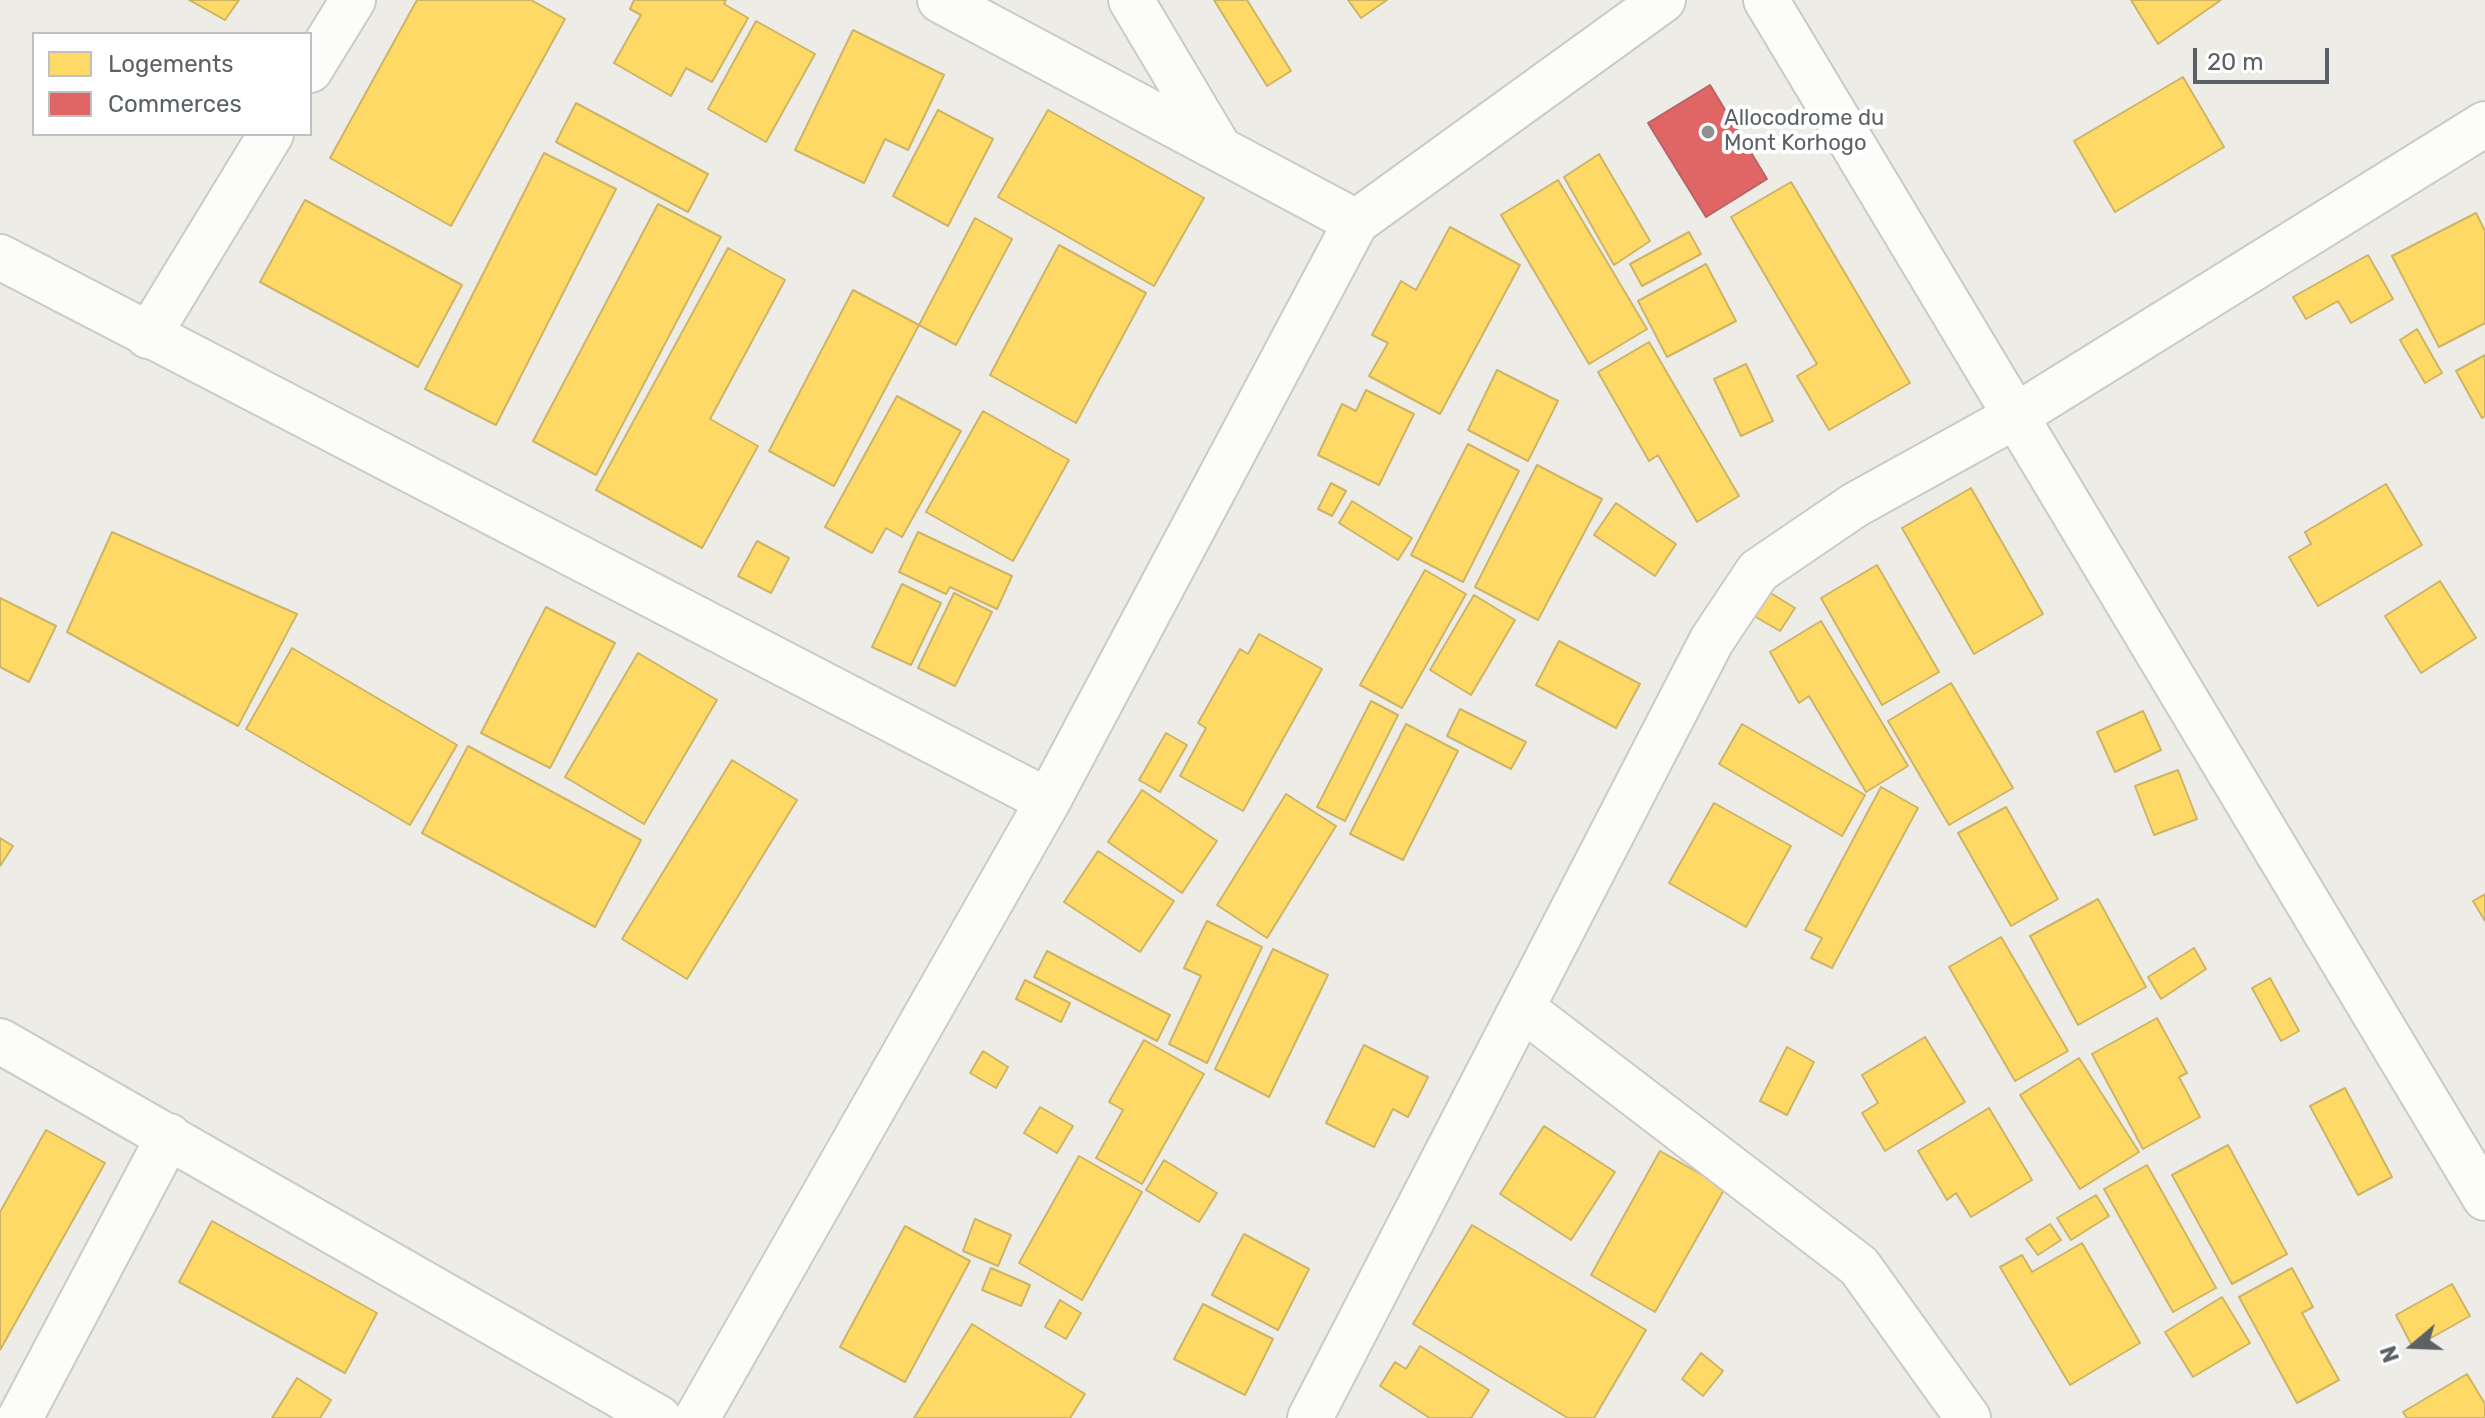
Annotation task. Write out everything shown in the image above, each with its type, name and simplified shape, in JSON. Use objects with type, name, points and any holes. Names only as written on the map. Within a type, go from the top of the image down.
[{"type":"street","points":[[312,67],[353,0]]},
{"type":"street","points":[[940,0],[1356,222]]},
{"type":"street","points":[[1131,0],[1219,148]]},
{"type":"street","points":[[697,1418],[1048,801],[1356,222],[1663,0]]},
{"type":"street","points":[[1766,0],[2485,1198]]},
{"type":"street","points":[[1310,1418],[1712,640],[1758,571],[1855,505],[2014,417],[2485,124]]},
{"type":"street","points":[[148,336],[270,136]]},
{"type":"street","points":[[0,257],[1048,801]]},
{"type":"street","points":[[1522,1008],[1859,1266],[1968,1418]]},
{"type":"street","points":[[0,1041],[659,1418]]},
{"type":"street","points":[[20,1418],[169,1136]]},
{"type":"building: Logements","points":[[189,0],[239,0],[225,20]]},
{"type":"building: Logements","points":[[417,0],[531,0],[565,19],[451,226],[330,158]]},
{"type":"building: Logements","points":[[634,0],[726,0],[724,4],[748,18],[712,82],[686,68],[671,96],[614,63],[641,15],[630,9]]},
{"type":"building: Logements","points":[[1214,0],[1247,0],[1291,71],[1267,86]]},
{"type":"building: Logements","points":[[1348,0],[1387,0],[1361,18]]},
{"type":"building: Logements","points":[[2131,0],[2221,0],[2158,44]]},
{"type":"building: Logements","points":[[756,21],[815,54],[766,142],[708,109]]},
{"type":"building: Logements","points":[[853,30],[944,75],[908,150],[885,139],[864,183],[795,150]]},
{"type":"building: Logements","points":[[2183,77],[2224,147],[2115,212],[2074,141]]},
{"type":"building: Logements","points":[[576,103],[708,174],[688,212],[556,142]]},
{"type":"building: Logements","points":[[938,110],[993,139],[948,226],[893,196]]},
{"type":"building: Logements","points":[[1048,110],[1204,198],[1154,286],[998,197]]},
{"type":"building: Logements","points":[[544,153],[616,189],[496,425],[425,389]]},
{"type":"building: Logements","points":[[1599,154],[1650,241],[1614,265],[1564,177]]},
{"type":"building: Logements","points":[[1558,180],[1647,329],[1589,364],[1501,215]]},
{"type":"building: Logements","points":[[1791,182],[1910,383],[1829,430],[1797,376],[1817,364],[1731,217]]},
{"type":"building: Logements","points":[[305,200],[462,285],[418,367],[260,282]]},
{"type":"building: Logements","points":[[658,204],[721,237],[596,475],[533,441]]},
{"type":"building: Logements","points":[[2476,213],[2485,231],[2485,323],[2439,347],[2392,256]]},
{"type":"building: Logements","points":[[975,218],[1012,239],[956,345],[919,325]]},
{"type":"building: Logements","points":[[1450,227],[1520,265],[1440,414],[1369,376],[1388,343],[1372,335],[1401,281],[1416,290]]},
{"type":"building: Logements","points":[[1689,232],[1701,254],[1642,286],[1630,264]]},
{"type":"building: Logements","points":[[1059,245],[1146,293],[1076,423],[990,375]]},
{"type":"building: Logements","points":[[728,248],[785,280],[710,419],[758,446],[702,548],[596,490]]},
{"type":"building: Logements","points":[[2368,255],[2393,299],[2351,323],[2338,301],[2306,319],[2293,297]]},
{"type":"building: Logements","points":[[1706,264],[1736,321],[1667,357],[1638,301]]},
{"type":"building: Logements","points":[[853,290],[919,325],[834,486],[769,451]]},
{"type":"building: Logements","points":[[2417,329],[2442,373],[2425,383],[2400,340]]},
{"type":"building: Logements","points":[[1649,342],[1739,496],[1697,522],[1658,455],[1649,461],[1598,372]]},
{"type":"building: Logements","points":[[2485,355],[2485,416],[2482,418],[2456,371]]},
{"type":"building: Logements","points":[[1746,364],[1773,421],[1741,436],[1714,379]]},
{"type":"building: Logements","points":[[1497,370],[1558,401],[1528,461],[1468,430]]},
{"type":"building: Logements","points":[[1366,390],[1414,414],[1379,485],[1318,455],[1342,404],[1356,411]]},
{"type":"building: Logements","points":[[897,396],[961,431],[902,537],[886,528],[872,553],[825,527]]},
{"type":"building: Logements","points":[[983,411],[1069,460],[1013,561],[926,512]]},
{"type":"building: Logements","points":[[1468,444],[1519,471],[1463,582],[1411,555]]},
{"type":"building: Logements","points":[[1537,465],[1602,499],[1538,620],[1475,587]]},
{"type":"building: Logements","points":[[1331,483],[1346,491],[1332,516],[1318,509]]},
{"type":"building: Logements","points":[[2386,484],[2422,545],[2318,606],[2289,557],[2311,544],[2305,532]]},
{"type":"building: Logements","points":[[1971,488],[2043,614],[1974,654],[1902,528]]},
{"type":"building: Logements","points":[[1352,501],[1412,538],[1398,560],[1339,523]]},
{"type":"building: Logements","points":[[1616,503],[1676,544],[1655,576],[1594,535]]},
{"type":"building: Logements","points":[[112,532],[297,614],[238,726],[67,632]]},
{"type":"building: Logements","points":[[918,532],[1012,576],[997,609],[950,587],[946,594],[899,572]]},
{"type":"building: Logements","points":[[757,541],[789,558],[771,593],[738,576]]},
{"type":"building: Logements","points":[[1877,565],[1939,672],[1882,705],[1821,598]]},
{"type":"building: Logements","points":[[1425,570],[1466,594],[1402,708],[1360,685]]},
{"type":"building: Logements","points":[[2440,581],[2476,638],[2421,673],[2385,616]]},
{"type":"building: Logements","points":[[902,584],[941,603],[911,665],[872,647]]},
{"type":"building: Logements","points":[[1769,592],[1795,608],[1780,631],[1754,616]]},
{"type":"building: Logements","points":[[954,593],[992,612],[955,686],[918,668]]},
{"type":"building: Logements","points":[[1474,595],[1515,620],[1471,695],[1430,670]]},
{"type":"building: Logements","points":[[0,598],[56,626],[29,682],[0,667]]},
{"type":"building: Logements","points":[[546,607],[615,643],[550,768],[481,733]]},
{"type":"building: Logements","points":[[1821,621],[1908,766],[1866,792],[1809,696],[1799,703],[1770,652]]},
{"type":"building: Logements","points":[[1259,634],[1322,669],[1243,811],[1180,776],[1206,728],[1198,723],[1240,649],[1248,654]]},
{"type":"building: Logements","points":[[1559,641],[1640,684],[1616,728],[1536,685]]},
{"type":"building: Logements","points":[[292,648],[457,745],[410,825],[246,729]]},
{"type":"building: Logements","points":[[638,653],[717,700],[644,824],[565,777]]},
{"type":"building: Logements","points":[[1951,683],[2013,788],[1949,825],[1888,721]]},
{"type":"building: Logements","points":[[1371,701],[1398,715],[1345,821],[1317,807]]},
{"type":"building: Logements","points":[[1460,709],[1526,742],[1511,769],[1447,736]]},
{"type":"building: Logements","points":[[2143,711],[2161,750],[2115,772],[2097,732]]},
{"type":"building: Logements","points":[[1406,724],[1458,751],[1403,860],[1350,834]]},
{"type":"building: Logements","points":[[1742,724],[1865,795],[1842,836],[1719,764]]},
{"type":"building: Logements","points":[[1166,733],[1187,745],[1160,792],[1139,780]]},
{"type":"building: Logements","points":[[468,746],[641,840],[595,927],[422,833]]},
{"type":"building: Logements","points":[[732,760],[797,800],[687,979],[622,939]]},
{"type":"building: Logements","points":[[2178,770],[2197,819],[2154,835],[2135,786]]},
{"type":"building: Logements","points":[[1881,787],[1918,808],[1832,968],[1811,958],[1822,938],[1805,930]]},
{"type":"building: Logements","points":[[1142,790],[1217,841],[1182,893],[1108,842]]},
{"type":"building: Logements","points":[[1286,794],[1336,826],[1267,938],[1217,905]]},
{"type":"building: Logements","points":[[1714,803],[1791,846],[1746,927],[1669,883]]},
{"type":"building: Logements","points":[[2006,807],[2058,899],[2011,926],[1958,833]]},
{"type":"building: Logements","points":[[0,838],[13,846],[0,866]]},
{"type":"building: Logements","points":[[1098,851],[1174,901],[1140,952],[1064,902]]},
{"type":"building: Logements","points":[[2485,894],[2485,921],[2473,901]]},
{"type":"building: Logements","points":[[2098,899],[2146,987],[2078,1025],[2030,936]]},
{"type":"building: Logements","points":[[1207,921],[1262,947],[1207,1063],[1169,1044],[1201,976],[1184,968]]},
{"type":"building: Logements","points":[[2001,937],[2068,1051],[2015,1081],[1949,967]]},
{"type":"building: Logements","points":[[2194,948],[2206,969],[2161,999],[2148,977]]},
{"type":"building: Logements","points":[[1273,949],[1328,975],[1269,1097],[1215,1069]]},
{"type":"building: Logements","points":[[1047,951],[1170,1015],[1157,1041],[1034,977]]},
{"type":"building: Logements","points":[[2270,978],[2299,1031],[2281,1041],[2252,988]]},
{"type":"building: Logements","points":[[1025,980],[1070,1003],[1061,1022],[1016,999]]},
{"type":"building: Logements","points":[[2157,1018],[2187,1073],[2179,1077],[2200,1117],[2143,1149],[2092,1054]]},
{"type":"building: Logements","points":[[1925,1037],[1965,1102],[1885,1151],[1862,1113],[1878,1103],[1862,1075]]},
{"type":"building: Logements","points":[[1144,1040],[1204,1074],[1142,1184],[1096,1158],[1123,1110],[1109,1102]]},
{"type":"building: Logements","points":[[1364,1045],[1428,1077],[1408,1117],[1393,1109],[1374,1147],[1326,1123]]},
{"type":"building: Logements","points":[[1787,1047],[1814,1062],[1787,1115],[1760,1101]]},
{"type":"building: Logements","points":[[983,1051],[1008,1067],[996,1088],[970,1073]]},
{"type":"building: Logements","points":[[2079,1058],[2139,1152],[2080,1189],[2020,1095]]},
{"type":"building: Logements","points":[[2345,1088],[2392,1177],[2358,1195],[2310,1106]]},
{"type":"building: Logements","points":[[1040,1107],[1073,1126],[1057,1153],[1024,1133]]},
{"type":"building: Logements","points":[[1989,1108],[2032,1180],[1971,1217],[1956,1193],[1947,1200],[1918,1151]]},
{"type":"building: Logements","points":[[1544,1126],[1615,1172],[1571,1240],[1500,1194]]},
{"type":"building: Logements","points":[[46,1130],[105,1163],[0,1350],[0,1212]]},
{"type":"building: Logements","points":[[2228,1145],[2287,1254],[2232,1284],[2172,1175]]},
{"type":"building: Logements","points":[[1660,1151],[1725,1188],[1655,1312],[1591,1275]]},
{"type":"building: Logements","points":[[1079,1156],[1142,1192],[1082,1300],[1019,1263]]},
{"type":"building: Logements","points":[[1164,1160],[1217,1193],[1199,1222],[1146,1190]]},
{"type":"building: Logements","points":[[2147,1165],[2216,1288],[2173,1312],[2104,1189]]},
{"type":"building: Logements","points":[[2096,1195],[2109,1216],[2071,1240],[2057,1218]]},
{"type":"building: Logements","points":[[975,1219],[1011,1235],[998,1266],[963,1251]]},
{"type":"building: Logements","points":[[212,1221],[377,1313],[345,1373],[179,1282]]},
{"type":"building: Logements","points":[[2050,1224],[2061,1240],[2038,1255],[2026,1239]]},
{"type":"building: Logements","points":[[1472,1225],[1646,1330],[1594,1418],[1568,1418],[1413,1324]]},
{"type":"building: Logements","points":[[905,1226],[970,1261],[905,1382],[840,1347]]},
{"type":"building: Logements","points":[[1244,1234],[1309,1269],[1278,1330],[1212,1295]]},
{"type":"building: Logements","points":[[2082,1243],[2140,1343],[2070,1385],[2000,1267],[2022,1255],[2032,1272]]},
{"type":"building: Logements","points":[[991,1268],[1030,1285],[1021,1306],[982,1290]]},
{"type":"building: Logements","points":[[2292,1268],[2313,1307],[2302,1313],[2339,1380],[2297,1403],[2239,1297]]},
{"type":"building: Logements","points":[[2452,1284],[2470,1316],[2413,1348],[2396,1315]]},
{"type":"building: Logements","points":[[2222,1297],[2250,1343],[2193,1377],[2165,1332]]},
{"type":"building: Logements","points":[[1060,1300],[1081,1313],[1066,1339],[1045,1327]]},
{"type":"building: Logements","points":[[1203,1304],[1273,1339],[1245,1395],[1174,1359]]},
{"type":"building: Logements","points":[[972,1324],[1085,1394],[1070,1418],[914,1418]]},
{"type":"building: Logements","points":[[1420,1346],[1489,1390],[1471,1418],[1430,1418],[1380,1386],[1395,1362],[1406,1369]]},
{"type":"building: Logements","points":[[1701,1353],[1723,1371],[1703,1396],[1682,1379]]},
{"type":"building: Logements","points":[[2467,1374],[2485,1404],[2485,1418],[2407,1418],[2403,1412]]},
{"type":"building: Logements","points":[[297,1378],[331,1400],[320,1418],[272,1418]]},
{"type":"building: Commerces","points":[[1710,85],[1767,179],[1706,217],[1648,123]]},
{"type":"place","name":"Allocodrome du Mont Korhogo","points":[[1708,132]]}]
